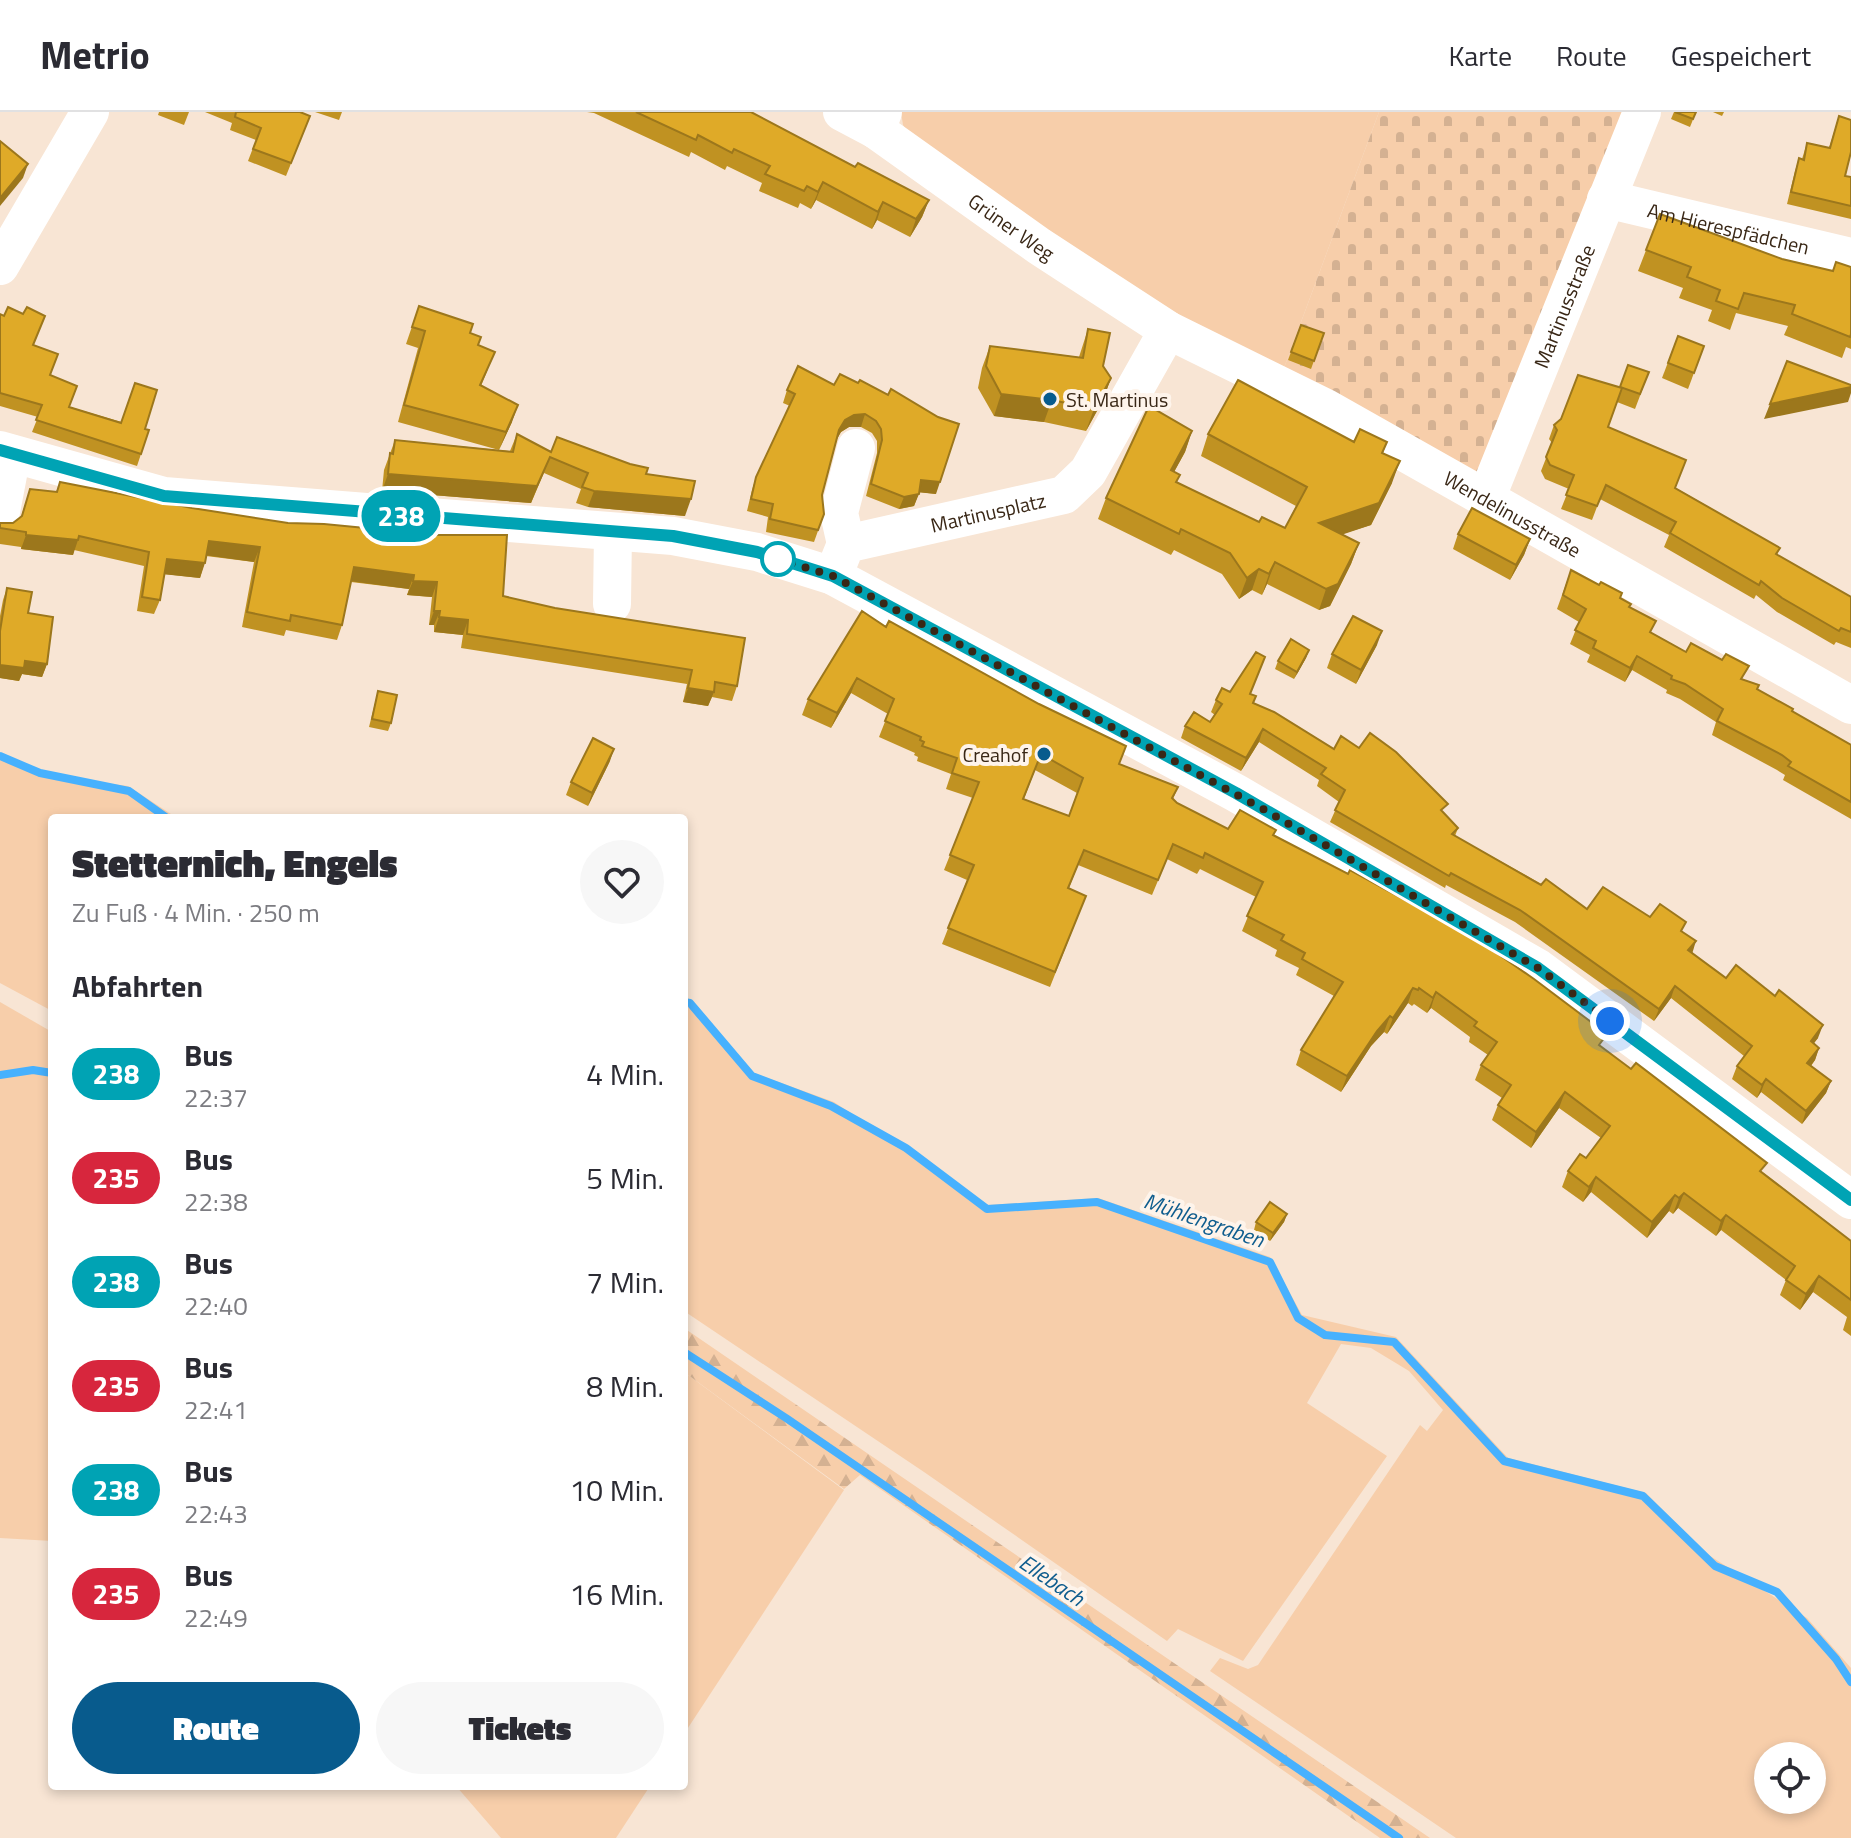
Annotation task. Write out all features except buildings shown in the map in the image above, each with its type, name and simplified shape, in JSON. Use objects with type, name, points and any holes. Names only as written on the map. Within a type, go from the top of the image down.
[{"type":"street","points":[[0,266],[90,112]]},
{"type":"street","name":"Grüner Weg","points":[[842,112],[880,121],[1039,246],[1168,330]]},
{"type":"street","name":"Martinusstraße","points":[[1486,499],[1642,112]]},
{"type":"street","name":"Am Hierespfädchen","points":[[1606,199],[1851,257]]},
{"type":"street","name":"Wendelinusstraße","points":[[1168,330],[1326,408],[1851,705]]},
{"type":"street","name":"Martinusplatz","points":[[840,560],[1064,495],[1088,472],[1168,330]]},
{"type":"street","points":[[840,560],[839,513],[856,448]]},
{"type":"street","points":[[0,517],[6,452],[164,496],[673,536],[757,552],[840,560],[1538,968],[1851,1200]]},
{"type":"street","points":[[612,604],[613,532]]},
{"type":"green space","points":[[901,112],[1379,112],[1281,376],[1176,322],[914,142],[903,125]]},
{"type":"green space","points":[[1379,112],[1625,112],[1477,485],[1281,376]]},
{"type":"green space","points":[[0,759],[39,775],[128,786],[171,814],[48,814],[48,1009],[0,983]]},
{"type":"green space","points":[[688,1001],[754,1073],[834,1102],[988,1205],[1098,1198],[1270,1257],[1302,1315],[1396,1337],[1508,1458],[1646,1493],[1704,1552],[1807,1618],[1851,1668],[1851,1838],[1456,1838],[1210,1671],[1220,1658],[1248,1669],[1258,1665],[1420,1425],[1427,1431],[1443,1410],[1409,1371],[1371,1348],[1341,1344],[1307,1403],[1387,1456],[1243,1661],[1178,1629],[1167,1641],[924,1472],[688,1314]]},
{"type":"green space","points":[[0,1002],[48,1030],[48,1541],[0,1538]]},
{"type":"green space","points":[[688,1331],[1430,1838],[1380,1838],[860,1475],[844,1489],[688,1375]]},
{"type":"green space","points":[[688,1375],[844,1490],[688,1728]]},
{"type":"green space","points":[[459,1790],[647,1790],[616,1838],[501,1838]]},
{"type":"waterway","name":"Mühlengraben","points":[[0,756],[40,773],[129,791],[161,814]]},
{"type":"waterway","name":"Mühlengraben","points":[[688,1003],[752,1076],[831,1106],[906,1148],[987,1209],[1097,1202],[1270,1262],[1298,1318],[1325,1335],[1394,1342],[1504,1461],[1643,1496],[1715,1566],[1777,1592],[1836,1659],[1851,1682]]},
{"type":"waterway","name":"Ellebach","points":[[0,1075],[33,1070],[48,1072]]},
{"type":"waterway","name":"Ellebach","points":[[688,1355],[786,1418],[1399,1838]]},
{"type":"bus line","name":"238","points":[[0,450],[164,496],[673,536],[757,552],[833,576],[1236,793],[1538,968],[1851,1200]]},
{"type":"place","name":"St. Martinus","points":[[1050,399]]},
{"type":"place","name":"Creahof","points":[[1044,754]]},
{"type":"route","points":[[778,559],[833,576],[1236,793],[1538,968],[1610,1021]]}]
